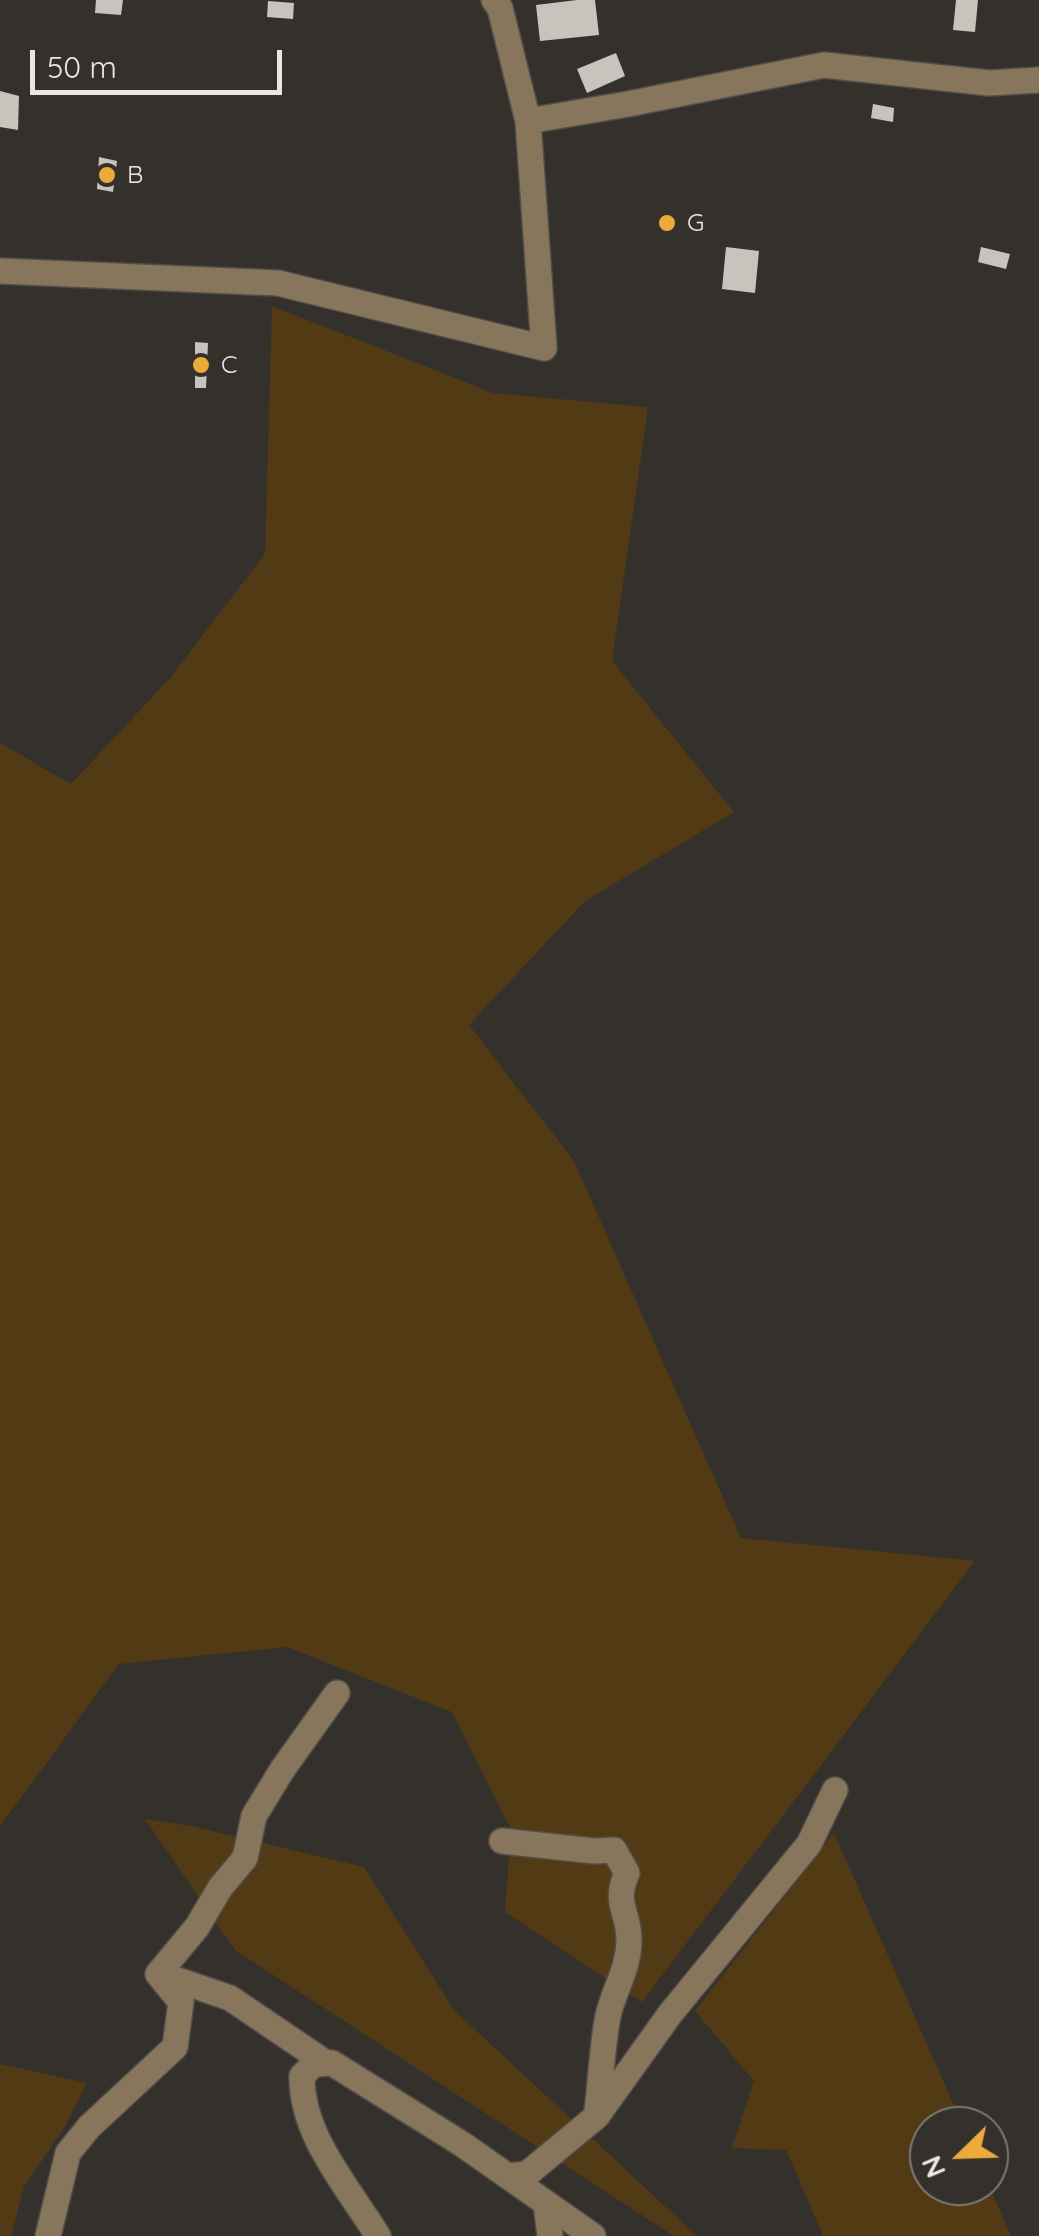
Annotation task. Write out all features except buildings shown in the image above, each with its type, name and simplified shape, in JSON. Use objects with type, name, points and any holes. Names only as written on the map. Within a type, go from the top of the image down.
[{"type":"street","points":[[0,271],[278,283],[544,348],[528,120],[500,8],[494,0]]},
{"type":"street","points":[[528,120],[824,65],[989,83],[1039,80]]},
{"type":"street","points":[[158,1974],[245,1858],[254,1816],[337,1693]]},
{"type":"street","points":[[508,2176],[528,2174],[596,2116],[670,2014],[809,1844],[835,1790]]},
{"type":"street","points":[[502,1841],[614,1850],[627,1873],[619,1891],[622,1911],[630,1926],[629,1961],[608,2013],[596,2116]]},
{"type":"street","points":[[158,1974],[230,1998],[508,2176],[593,2236]]},
{"type":"street","points":[[48,2236],[68,2154],[89,2127],[175,2047],[181,2002],[158,1974]]},
{"type":"street","points":[[326,2063],[314,2064],[302,2076],[302,2102],[311,2128],[378,2236]]},
{"type":"street","points":[[546,2203],[550,2236]]},
{"type":"shaded area","points":[[272,306],[493,393],[648,407],[612,661],[734,812],[585,901],[469,1025],[574,1161],[741,1538],[975,1561],[642,2002],[505,1912],[511,1829],[452,1712],[287,1647],[119,1664],[0,1826],[0,743],[71,784],[170,678],[265,554]]},
{"type":"shaded area","points":[[145,1819],[191,1826],[364,1867],[454,2010],[697,2236],[674,2236],[235,1950]]},
{"type":"shaded area","points":[[834,1833],[954,2106],[909,2106],[909,2206],[998,2206],[1011,2236],[823,2236],[786,2150],[732,2148],[754,2081],[695,2011]]},
{"type":"shaded area","points":[[0,2064],[87,2083],[66,2125],[24,2187],[11,2236],[0,2236]]},
{"type":"place","name":"B","points":[[107,175]]},
{"type":"place","name":"G","points":[[667,223]]},
{"type":"place","name":"C","points":[[201,365]]}]
